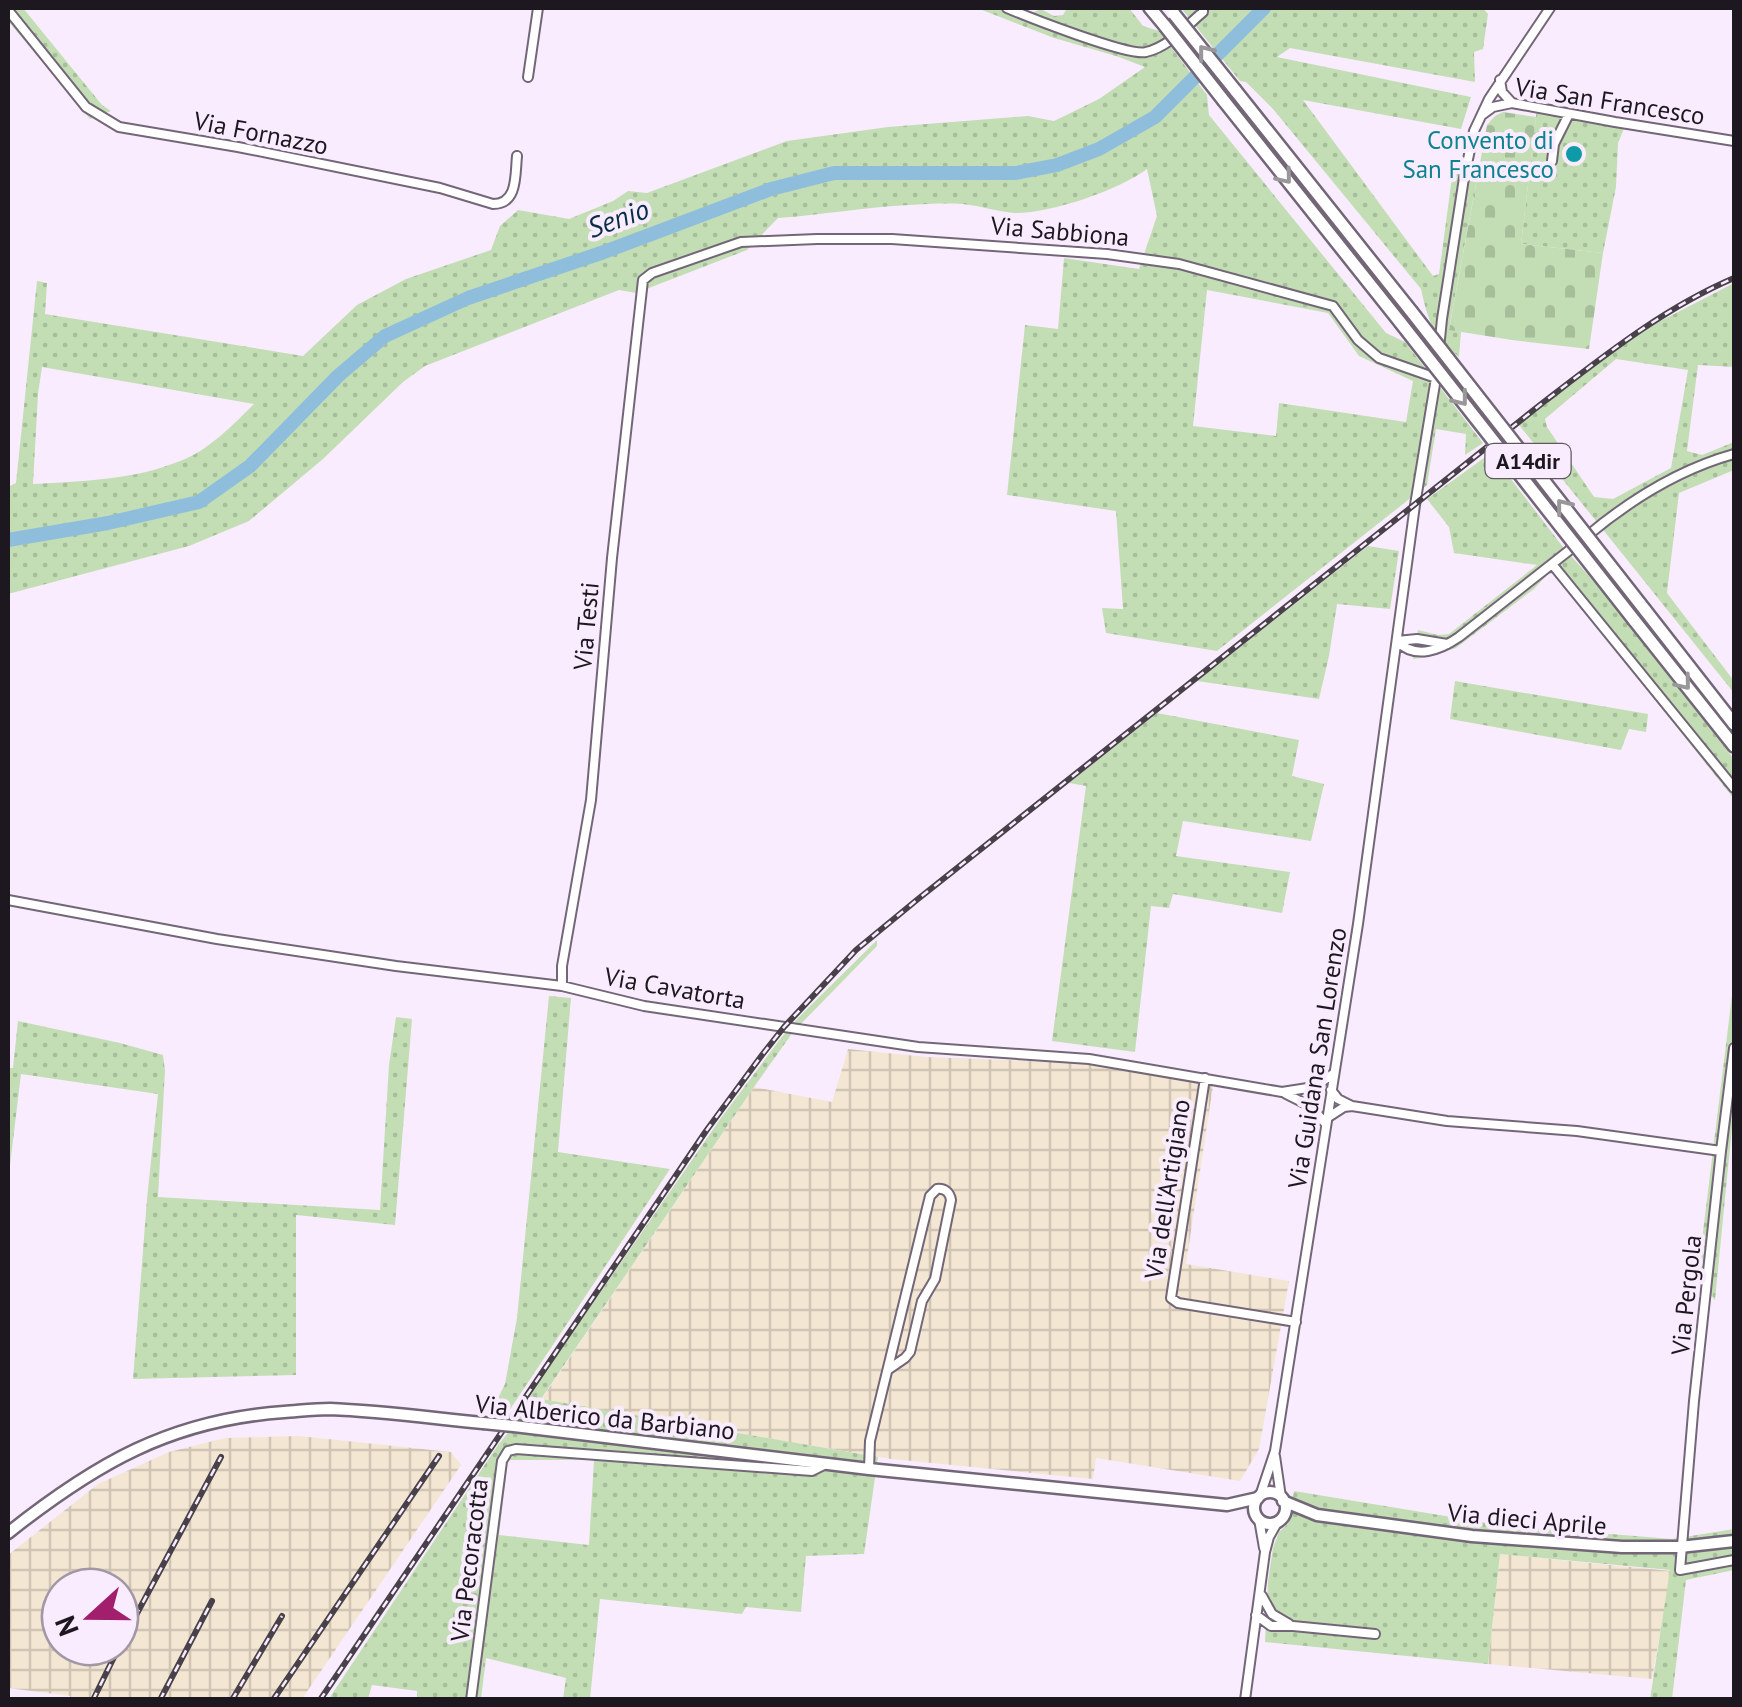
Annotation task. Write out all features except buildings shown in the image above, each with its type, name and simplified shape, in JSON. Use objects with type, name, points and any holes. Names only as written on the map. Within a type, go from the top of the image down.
[{"type":"highway","name":"A14dir","points":[[1150,8],[1734,746]]},
{"type":"highway","name":"A14dir","points":[[1172,11],[1734,724]]},
{"type":"main road","name":"Via Alberico da Barbiano","points":[[8,1533],[90,1473],[136,1448],[198,1425],[250,1414],[327,1409],[1227,1505],[1258,1518]]},
{"type":"main road","points":[[1273,1493],[1282,1499],[1285,1510],[1280,1520],[1268,1524],[1258,1518],[1254,1507],[1259,1497],[1273,1493]]},
{"type":"main road","name":"Via Alberico da Barbiano","points":[[1227,1505],[1259,1497]]},
{"type":"main road","name":"Via dieci Aprile","points":[[1282,1499],[1317,1515]]},
{"type":"main road","name":"Via dieci Aprile","points":[[1280,1520],[1317,1515],[1472,1536],[1622,1547],[1731,1543]]},
{"type":"street","points":[[528,76],[538,8]]},
{"type":"street","points":[[1007,8],[1142,54],[1163,46],[1203,8]]},
{"type":"street","points":[[1393,671],[1442,319],[1474,132],[1500,80],[1550,8]]},
{"type":"street","name":"Via Fornazzo","points":[[8,10],[86,108],[119,127],[440,188],[493,204],[507,201],[511,194],[516,156]]},
{"type":"street","points":[[1500,80],[1502,92],[1512,103]]},
{"type":"street","name":"Via San Francesco","points":[[1482,114],[1512,103],[1734,141]]},
{"type":"street","points":[[1552,161],[1554,144],[1569,114]]},
{"type":"street","name":"Via Sabbiona","points":[[652,273],[742,242],[817,238],[892,239],[1107,254],[1179,264],[1333,306],[1358,340],[1380,358],[1436,378]]},
{"type":"street","name":"Via Testi","points":[[562,986],[562,966],[591,800],[612,558],[643,280],[652,273]]},
{"type":"street","points":[[1393,671],[1417,652],[1448,644],[1614,513],[1647,492],[1734,454]]},
{"type":"street","points":[[1552,564],[1734,788]]},
{"type":"street","points":[[1400,614],[1408,632],[1417,638]]},
{"type":"street","points":[[1397,641],[1417,638],[1448,644]]},
{"type":"street","points":[[1397,641],[1417,652]]},
{"type":"street","name":"Via Guidana San Lorenzo","points":[[1275,1451],[1358,924],[1393,671]]},
{"type":"street","name":"Via Cavatorta","points":[[8,900],[218,939],[562,986],[644,1006],[918,1047],[1089,1059],[1282,1092],[1310,1088],[1334,1073]]},
{"type":"street","name":"Via Pergola","points":[[1734,1048],[1680,1570],[1734,1560]]},
{"type":"street","name":"Via dell'Artigiano","points":[[1205,1078],[1171,1298],[1178,1303],[1296,1322]]},
{"type":"street","points":[[1310,1088],[1352,1106]]},
{"type":"street","points":[[1282,1092],[1310,1106],[1326,1121],[1344,1107],[1352,1106],[1447,1121],[1577,1131],[1721,1151]]},
{"type":"street","points":[[1310,1106],[1319,1105],[1330,1095]]},
{"type":"street","points":[[869,1469],[870,1442],[930,1196],[937,1189],[944,1190],[951,1200],[934,1279],[922,1302],[910,1352],[889,1369]]},
{"type":"street","name":"Via Pecoracotta","points":[[471,1700],[502,1461],[508,1451],[812,1471],[828,1462]]},
{"type":"street","points":[[1259,1497],[1275,1451]]},
{"type":"street","points":[[1275,1451],[1282,1499]]},
{"type":"street","points":[[1245,1700],[1264,1552],[1258,1518]]},
{"type":"street","points":[[1264,1552],[1280,1520]]},
{"type":"street","points":[[1260,1590],[1270,1612],[1293,1626]]},
{"type":"street","points":[[1256,1615],[1270,1612]]},
{"type":"street","points":[[1256,1615],[1271,1626]]},
{"type":"street","points":[[1253,1636],[1271,1626],[1375,1634]]},
{"type":"shaded area","points":[[848,1049],[926,1057],[1083,1063],[1213,1086],[1186,1264],[1289,1281],[1259,1449],[1240,1481],[1096,1458],[1093,1479],[891,1459],[541,1400],[754,1087],[832,1102]]},
{"type":"shaded area","points":[[299,1436],[451,1452],[461,1465],[302,1699],[69,1700],[70,1696],[8,1688],[8,1555],[98,1484],[169,1452],[225,1438]]},
{"type":"shaded area","points":[[1500,1554],[1671,1571],[1652,1679],[1488,1664]]},
{"type":"green space","points":[[8,8],[23,8],[111,111],[90,119],[8,21]]},
{"type":"green space","points":[[977,8],[1034,12],[1041,9],[1054,16],[1063,15],[1067,8],[1129,8],[1143,26],[1159,31],[1207,95],[1209,115],[1386,333],[1405,342],[1483,443],[1465,455],[1466,434],[1436,429],[1427,485],[1217,651],[1106,633],[1102,608],[1123,609],[1116,511],[1007,495],[1025,325],[1058,329],[1064,258],[1139,269],[1157,216],[1147,169],[1103,192],[1031,212],[936,204],[778,218],[747,250],[636,293],[619,290],[425,366],[249,521],[189,546],[8,594],[8,487],[16,483],[37,281],[47,283],[45,314],[303,356],[357,305],[406,279],[491,250],[500,226],[518,210],[569,219],[628,191],[647,193],[787,141],[888,127],[1028,116],[1054,121],[1099,99],[1145,67]],"holes":[[[1207,290],[1328,313],[1359,356],[1413,381],[1406,422],[1279,403],[1276,436],[1193,426]],[[42,367],[254,404],[210,444],[180,461],[126,476],[33,484]]]},
{"type":"green space","points":[[1181,8],[1483,8],[1488,14],[1483,49],[1474,52],[1475,82],[1290,48],[1277,57],[1471,97],[1461,129],[1303,100],[1433,276],[1439,274],[1453,170],[1478,173],[1449,329],[1461,332],[1459,357],[1433,327],[1421,289],[1273,109],[1246,82],[1240,81]]},
{"type":"green space","points":[[1537,108],[1626,124],[1618,143],[1616,187],[1603,253],[1521,244]]},
{"type":"green space","points":[[1503,112],[1536,117],[1521,244],[1603,253],[1589,349],[1449,330],[1487,125]]},
{"type":"green space","points":[[1734,283],[1734,367],[1698,365],[1687,451],[1702,455],[1734,442],[1734,470],[1679,493],[1667,593],[1734,681],[1734,693],[1519,425],[1651,326]],"holes":[[[1616,359],[1688,370],[1671,468],[1613,499],[1594,497],[1545,419]]]},
{"type":"green space","points":[[1491,453],[1734,759],[1734,799],[1554,573],[1456,648],[1413,659],[1418,630],[1449,634],[1537,565],[1454,553],[1449,527],[1427,499]]},
{"type":"green space","points":[[1368,546],[1399,551],[1390,609],[1337,604],[1319,699],[1197,681]]},
{"type":"green space","points":[[1455,681],[1648,714],[1646,732],[1629,729],[1621,750],[1450,719]]},
{"type":"green space","points":[[1157,713],[1299,740],[1292,776],[1324,784],[1311,841],[1183,821],[1176,856],[1290,872],[1282,913],[1173,894],[1169,908],[1151,906],[1135,1052],[1052,1041],[1086,786],[1069,783]]},
{"type":"green space","points":[[877,940],[877,946],[793,1032],[541,1399],[878,1457],[864,1554],[806,1556],[801,1612],[746,1607],[742,1614],[600,1599],[590,1699],[563,1699],[566,1678],[486,1658],[481,1699],[417,1699],[417,1691],[372,1685],[368,1699],[328,1700],[509,1432],[521,1407],[721,1118],[799,1017]],"holes":[[[508,1460],[594,1460],[589,1545],[499,1535]]]},
{"type":"green space","points":[[1734,979],[1734,1107],[1715,1300],[1697,1281]]},
{"type":"green space","points":[[549,996],[571,998],[558,1152],[670,1169],[509,1411],[494,1406],[505,1384],[517,1318]]},
{"type":"green space","points":[[396,1017],[412,1019],[395,1225],[296,1215],[296,1375],[133,1379],[158,1094],[21,1074],[8,1182],[8,1068],[13,1068],[18,1021],[163,1055],[158,1197],[380,1210],[389,1065]]},
{"type":"green space","points":[[1294,1491],[1500,1525],[1672,1539],[1734,1529],[1734,1570],[1686,1580],[1672,1699],[1650,1699],[1670,1570],[1500,1554],[1488,1664],[1265,1642],[1273,1548],[1279,1532],[1288,1524]]},
{"type":"waterway","name":"Senio","points":[[8,540],[199,502],[250,466],[338,376],[385,336],[468,298],[771,189],[834,173],[1016,173],[1057,165],[1099,149],[1155,117],[1264,8]]},
{"type":"railway","points":[[320,1700],[706,1131],[784,1027],[856,950],[1567,384],[1659,318],[1734,278]]},
{"type":"railway","points":[[273,1700],[439,1456]]},
{"type":"railway","points":[[140,1608],[221,1457]]},
{"type":"railway","points":[[160,1700],[212,1601]]},
{"type":"railway","points":[[232,1700],[282,1616]]},
{"type":"railway","points":[[93,1700],[109,1667]]},
{"type":"place","name":"Convento di San Francesco","points":[[1574,154]]}]
